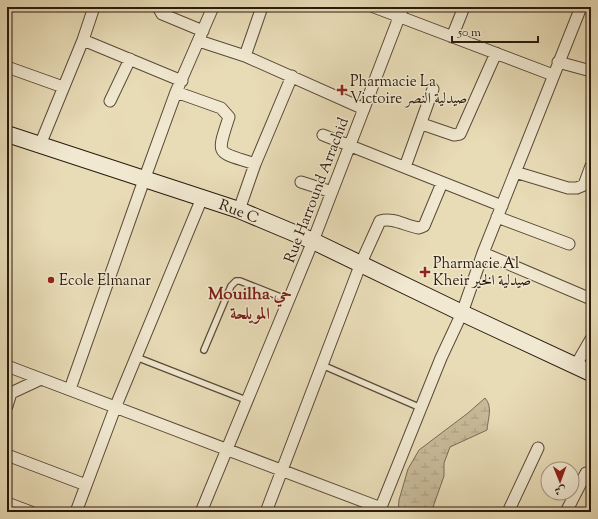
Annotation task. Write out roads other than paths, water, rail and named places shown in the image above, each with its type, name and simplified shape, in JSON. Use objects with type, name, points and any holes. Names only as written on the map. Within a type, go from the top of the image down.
[{"type":"street","points":[[40,145],[94,7]]},
{"type":"street","points":[[158,7],[162,14],[201,36],[364,109]]},
{"type":"street","points":[[70,389],[176,92],[213,7]]},
{"type":"street","points":[[245,56],[262,7]]},
{"type":"street","points":[[374,7],[399,18],[553,75]]},
{"type":"street","name":"Rue Harround Arrachid","points":[[200,512],[313,241],[403,7]]},
{"type":"street","points":[[452,37],[464,7]]},
{"type":"street","points":[[7,366],[226,449],[380,510],[421,408],[462,313],[483,252],[581,7]]},
{"type":"street","points":[[82,40],[182,81]]},
{"type":"street","points":[[422,124],[454,134],[460,134],[496,53]]},
{"type":"street","points":[[110,101],[130,60]]},
{"type":"street","points":[[558,62],[591,71]]},
{"type":"street","points":[[7,67],[63,87]]},
{"type":"street","points":[[239,210],[255,164],[292,76]]},
{"type":"street","points":[[405,167],[422,124],[433,89]]},
{"type":"street","points":[[176,92],[226,111],[229,116],[220,144],[221,150],[225,154],[255,164]]},
{"type":"street","name":"Rue C","points":[[7,134],[239,210],[361,263],[462,313],[591,373]]},
{"type":"street","points":[[323,135],[442,183],[569,244]]},
{"type":"street","points":[[515,172],[568,188],[576,188],[584,184],[591,166]]},
{"type":"street","points":[[301,182],[332,192]]},
{"type":"street","points":[[266,512],[361,263],[380,221],[387,219],[419,228],[424,226],[442,183]]},
{"type":"street","points":[[76,512],[115,408],[202,198]]},
{"type":"street","points":[[483,252],[591,300]]},
{"type":"street","points":[[576,365],[591,339]]},
{"type":"street","points":[[7,406],[9,393],[41,379]]},
{"type":"street","points":[[508,512],[538,448]]},
{"type":"street","points":[[7,455],[86,485]]},
{"type":"street","points":[[566,512],[586,473]]},
{"type":"street","points":[[7,503],[31,512]]},
{"type":"lane","points":[[204,350],[231,286],[236,282],[240,281],[288,300]]},
{"type":"lane","points":[[136,357],[246,400]]},
{"type":"lane","points":[[322,365],[421,408]]},
{"type":"place","name":"Pharmacie La Victoire صيدلية النصر","points":[[342,90]]},
{"type":"place","name":"Pharmacie Al Kheir صيدلية الخير","points":[[425,272]]},
{"type":"place","name":"Ecole Elmanar","points":[[51,280]]},
{"type":"district","name":"Mouilha حي المويلحة","points":[[250,303]]}]
